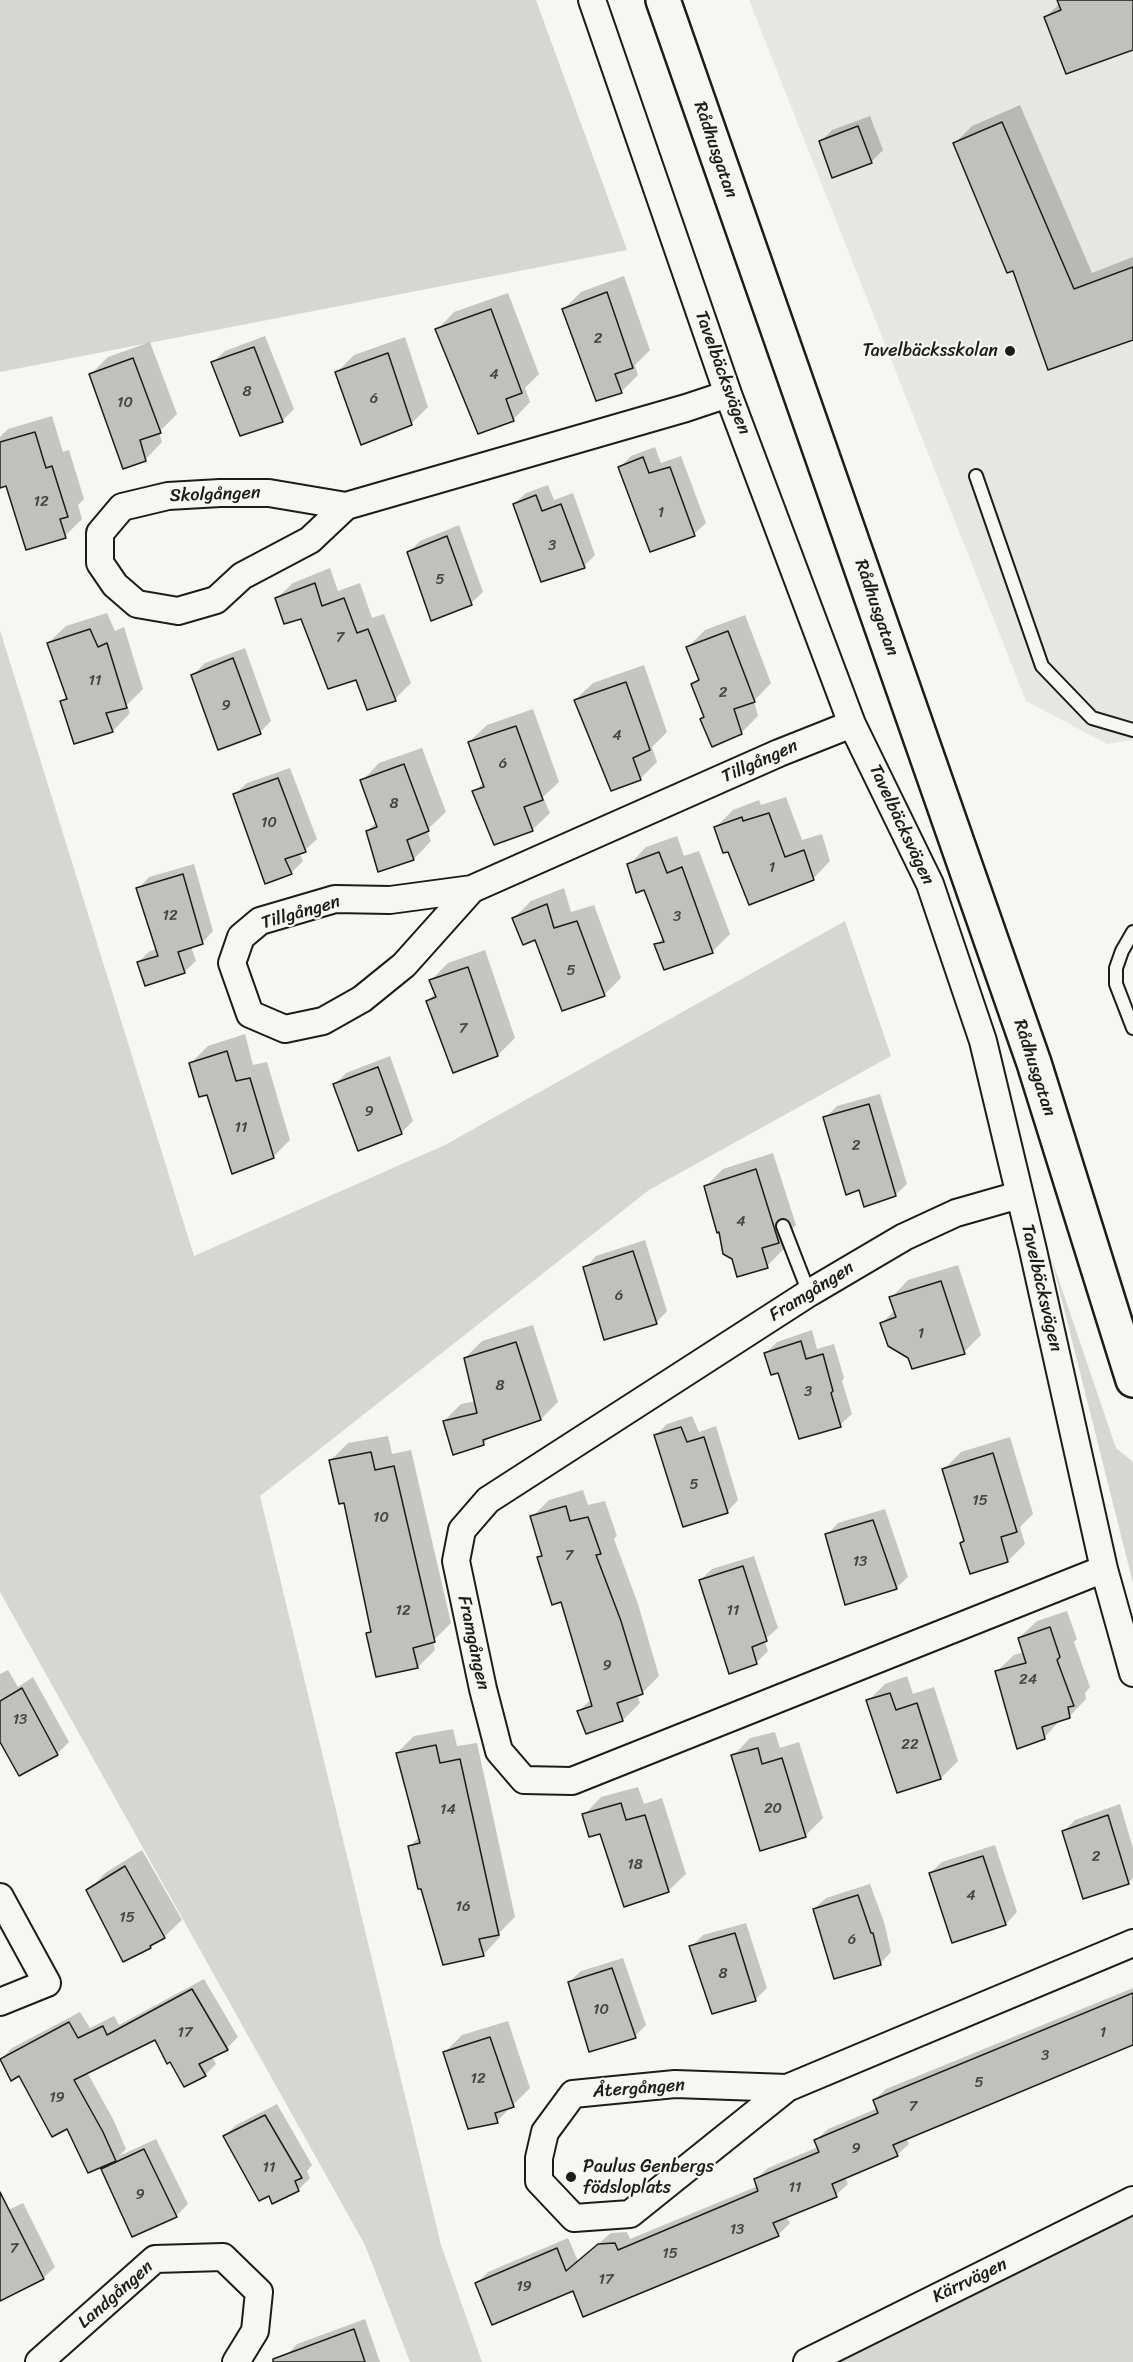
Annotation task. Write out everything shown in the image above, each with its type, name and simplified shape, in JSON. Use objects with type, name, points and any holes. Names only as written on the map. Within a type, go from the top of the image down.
[{"type":"main road","name":"Rådhusgatan","points":[[663,0],[1034,1063],[1133,1380]]},
{"type":"main road","name":"Rådhusgatan","points":[[1083,1219],[1133,1325]]},
{"type":"street","name":"Tavelbäcksvägen","points":[[592,0],[728,394],[852,724],[930,884],[983,1041],[1104,1569],[1133,1672]]},
{"type":"street","name":"Skolgången","points":[[346,506],[310,540],[242,576],[216,600],[178,611],[137,604],[115,585],[100,563],[100,533],[122,507],[168,495],[269,493],[346,506],[728,394]]},
{"type":"street","name":"Tillgången","points":[[472,889],[404,965],[362,999],[333,1016],[323,1021],[285,1029],[250,1014],[231,963],[241,937],[260,921],[335,899],[390,900],[472,889],[799,745],[852,724]]},
{"type":"street","name":"Framgången","points":[[1019,1195],[956,1213],[904,1237],[809,1293],[488,1500],[462,1530],[456,1561],[483,1689],[499,1751],[524,1780],[572,1781],[1104,1569]]},
{"type":"street","points":[[0,1897],[47,1983],[0,2002]]},
{"type":"street","name":"Återgången","points":[[787,2088],[675,2084],[573,2094],[545,2132],[539,2158],[539,2181],[574,2218],[630,2214],[787,2088],[1133,1943]]},
{"type":"street","name":"Kärrvägen","points":[[807,2362],[1133,2200]]},
{"type":"street","name":"Landgången","points":[[39,2362],[155,2259],[223,2257],[259,2292],[255,2331],[237,2362]]},
{"type":"lane","points":[[976,476],[1042,666],[1092,718],[1133,730]]},
{"type":"lane","points":[[1133,932],[1122,951],[1116,968],[1116,984],[1133,1028]]},
{"type":"lane","points":[[783,1226],[809,1293]]},
{"type":"shaded area","points":[[0,0],[536,0],[627,250],[0,372]]},
{"type":"shaded area","name":"Tavelbäcksskolan","points":[[749,0],[1133,0],[1133,740],[1107,744],[1026,701]]},
{"type":"shaded area","points":[[0,630],[194,1256],[445,1145],[845,921],[891,1056],[649,1190],[260,1496],[441,2245],[482,2362],[410,2362],[365,2245],[0,1592]]},
{"type":"shaded area","points":[[1051,1257],[1116,1448],[1133,1462],[1133,1583]]},
{"type":"shaded area","points":[[1133,2214],[1133,2362],[829,2362]]},
{"type":"building","points":[[1057,0],[1133,0],[1133,50],[1066,74],[1044,17],[1061,10]]},
{"type":"building","points":[[1002,122],[1074,289],[1133,267],[1133,340],[1048,370],[1013,271],[1007,273],[953,143]]},
{"type":"building","points":[[858,126],[872,163],[832,178],[819,141]]},
{"type":"building","points":[[607,292],[633,368],[615,374],[622,393],[596,401],[562,309]]},
{"type":"building","points":[[491,309],[522,393],[506,399],[514,421],[478,434],[435,329]]},
{"type":"building","points":[[254,347],[283,422],[240,436],[211,362]]},
{"type":"building","points":[[388,353],[412,425],[361,445],[335,372]]},
{"type":"building","points":[[133,358],[161,433],[140,440],[146,461],[123,469],[89,374]]},
{"type":"building","points":[[35,432],[46,468],[52,466],[68,517],[60,519],[66,538],[26,550],[6,486],[0,488],[0,442]]},
{"type":"building","points":[[643,457],[649,473],[670,467],[695,536],[650,552],[618,467]]},
{"type":"building","points":[[536,495],[542,511],[561,504],[585,568],[541,582],[513,504]]},
{"type":"building","points":[[447,536],[472,605],[431,621],[407,552]]},
{"type":"building","points":[[315,583],[322,606],[344,598],[357,633],[368,629],[396,701],[367,710],[356,680],[328,689],[301,619],[284,624],[275,598]]},
{"type":"building","points":[[90,629],[98,647],[107,643],[127,708],[106,713],[113,732],[74,744],[60,701],[67,699],[47,643]]},
{"type":"building","points":[[728,631],[755,702],[734,709],[742,734],[712,747],[700,719],[704,717],[691,684],[699,680],[686,647]]},
{"type":"building","points":[[233,658],[261,734],[218,750],[191,675]]},
{"type":"building","points":[[626,682],[650,750],[633,758],[641,780],[611,791],[574,700]]},
{"type":"building","points":[[516,726],[543,800],[524,807],[533,831],[494,845],[472,791],[484,787],[468,742]]},
{"type":"building","points":[[404,764],[429,831],[407,840],[414,860],[378,872],[366,831],[377,827],[360,780]]},
{"type":"building","points":[[278,778],[306,852],[285,859],[292,874],[265,884],[233,794]]},
{"type":"building","points":[[769,813],[785,857],[804,850],[814,880],[749,905],[728,852],[723,853],[714,827],[742,817],[743,821]]},
{"type":"building","points":[[659,852],[667,873],[682,867],[713,953],[664,970],[654,944],[664,942],[644,890],[636,893],[627,864]]},
{"type":"building","points":[[183,874],[203,944],[178,952],[185,973],[145,986],[137,962],[158,956],[136,888]]},
{"type":"building","points":[[547,904],[554,928],[577,921],[605,996],[562,1011],[535,940],[523,945],[512,918]]},
{"type":"building","points":[[468,967],[498,1056],[453,1073],[426,1001],[436,997],[429,980]]},
{"type":"building","points":[[227,1051],[236,1081],[250,1078],[274,1158],[232,1174],[207,1095],[199,1097],[189,1063]]},
{"type":"building","points":[[378,1067],[402,1134],[358,1151],[333,1084]]},
{"type":"building","points":[[869,1104],[896,1196],[864,1207],[859,1190],[846,1195],[823,1117]]},
{"type":"building","points":[[756,1169],[779,1243],[762,1248],[768,1268],[737,1277],[732,1259],[723,1254],[719,1232],[717,1233],[704,1186]]},
{"type":"building","points":[[633,1251],[657,1324],[604,1340],[583,1267]]},
{"type":"building","points":[[941,1281],[965,1354],[912,1369],[908,1358],[888,1346],[880,1323],[896,1317],[889,1297]]},
{"type":"building","points":[[801,1341],[806,1359],[823,1354],[841,1427],[799,1439],[778,1373],[771,1375],[764,1353]]},
{"type":"building","points":[[516,1342],[541,1420],[483,1440],[484,1445],[453,1455],[443,1421],[477,1413],[464,1358]]},
{"type":"building","points":[[681,1427],[687,1442],[704,1437],[728,1513],[683,1527],[654,1435]]},
{"type":"building","points":[[371,1452],[375,1470],[394,1466],[435,1642],[413,1648],[418,1668],[376,1677],[366,1633],[371,1632],[344,1503],[339,1504],[329,1460]]},
{"type":"building","points":[[993,1453],[1017,1532],[1001,1537],[1008,1562],[970,1574],[960,1543],[964,1541],[942,1469]]},
{"type":"building","points":[[566,1506],[570,1521],[588,1517],[601,1554],[596,1555],[621,1621],[643,1694],[617,1703],[623,1721],[586,1734],[577,1711],[592,1706],[561,1602],[552,1605],[537,1557],[542,1556],[530,1516]]},
{"type":"building","points":[[873,1520],[897,1589],[845,1605],[825,1534]]},
{"type":"building","points":[[743,1566],[767,1641],[752,1647],[757,1664],[729,1674],[699,1580]]},
{"type":"building","points":[[1050,1627],[1060,1657],[1057,1660],[1074,1706],[1068,1707],[1070,1718],[1042,1727],[1045,1739],[1017,1749],[995,1671],[1026,1663],[1018,1638]]},
{"type":"building","points":[[22,1688],[58,1755],[19,1776],[0,1742],[0,1701]]},
{"type":"building","points":[[890,1693],[896,1710],[917,1703],[941,1779],[897,1793],[866,1700]]},
{"type":"building","points":[[436,1745],[440,1763],[460,1759],[499,1935],[479,1939],[484,1956],[443,1965],[421,1889],[418,1889],[408,1846],[420,1843],[396,1753]]},
{"type":"building","points":[[758,1748],[762,1764],[782,1758],[806,1837],[760,1851],[731,1755]]},
{"type":"building","points":[[621,1803],[626,1820],[645,1815],[669,1892],[624,1907],[600,1834],[589,1837],[582,1814]]},
{"type":"building","points":[[1108,1815],[1129,1884],[1083,1899],[1062,1831]]},
{"type":"building","points":[[983,1856],[1006,1925],[952,1943],[929,1873]]},
{"type":"building","points":[[125,1866],[165,1938],[123,1962],[86,1890]]},
{"type":"building","points":[[858,1895],[871,1933],[873,1933],[881,1965],[834,1979],[813,1909]]},
{"type":"building","points":[[735,1933],[756,2001],[712,2014],[689,1946]]},
{"type":"building","points":[[612,1968],[636,2038],[589,2052],[568,1982]]},
{"type":"building","points":[[192,1989],[228,2050],[199,2064],[206,2076],[184,2087],[170,2062],[167,2064],[155,2040],[74,2080],[103,2132],[116,2161],[88,2173],[67,2129],[52,2137],[19,2076],[11,2081],[0,2059],[69,2022],[78,2038],[103,2026],[107,2035]]},
{"type":"building","points":[[1133,1993],[1133,2045],[893,2145],[898,2156],[832,2184],[837,2197],[773,2223],[779,2236],[583,2317],[573,2291],[492,2325],[475,2283],[557,2248],[566,2271],[598,2244],[615,2243],[618,2250],[758,2191],[754,2179],[819,2152],[814,2140],[878,2113],[873,2100]]},
{"type":"building","points":[[490,2037],[514,2107],[495,2113],[498,2123],[468,2129],[443,2052]]},
{"type":"building","points":[[265,2115],[302,2178],[295,2181],[299,2191],[272,2204],[269,2196],[259,2201],[223,2136]]},
{"type":"building","points":[[144,2149],[177,2217],[132,2237],[101,2169]]},
{"type":"building","points":[[0,2192],[44,2279],[0,2301]]},
{"type":"building","points":[[354,2329],[365,2362],[273,2362],[273,2359]]},
{"type":"place","name":"Tavelbäcksskolan","points":[[1010,351]]},
{"type":"place","name":"Paulus Genbergs födsloplats","points":[[571,2177]]}]
